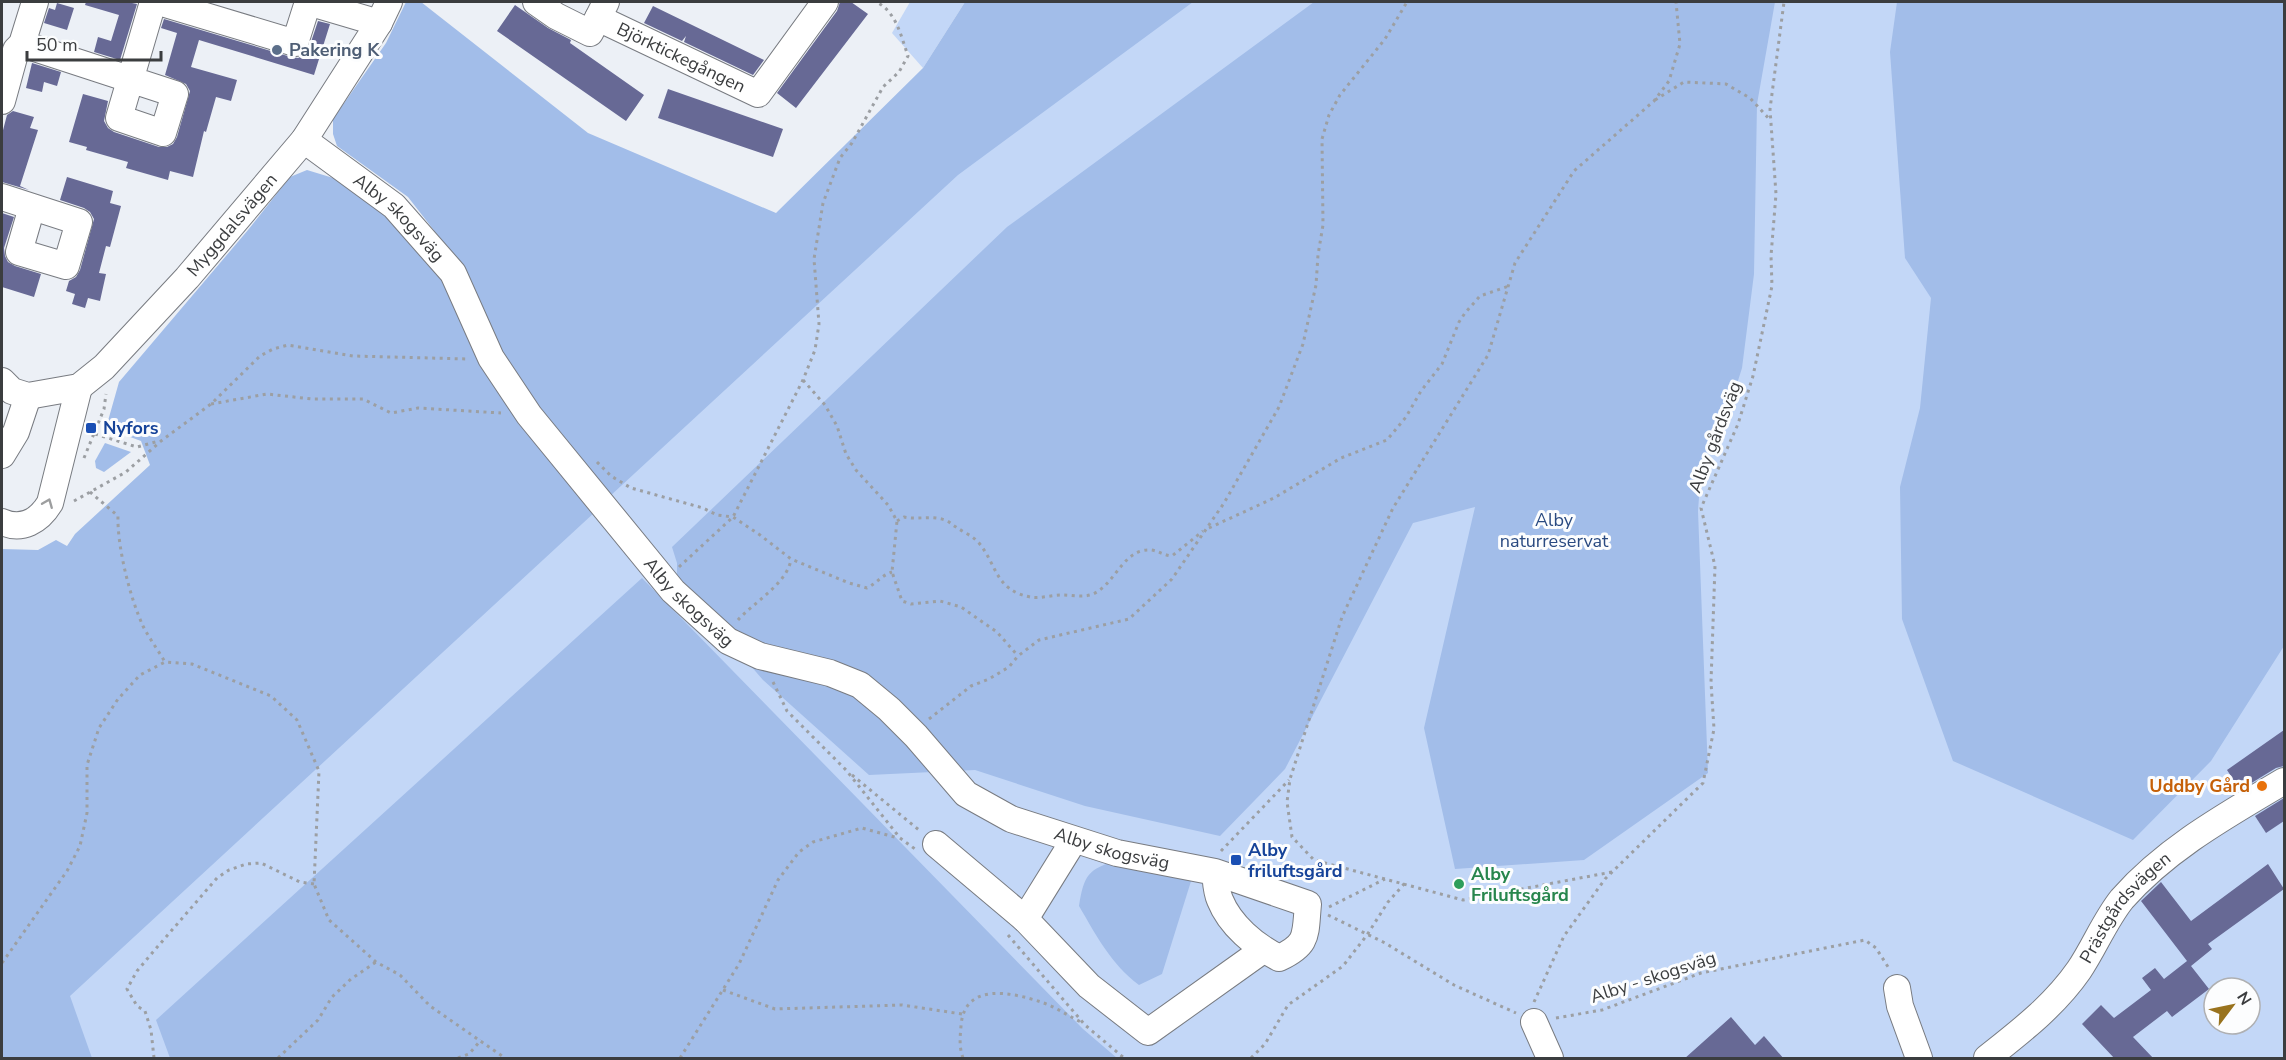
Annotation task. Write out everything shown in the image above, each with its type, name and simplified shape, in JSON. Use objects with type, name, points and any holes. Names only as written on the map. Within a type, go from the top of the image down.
[{"type":"street","points":[[13,46],[131,79],[153,2]]},
{"type":"street","points":[[159,2],[295,43],[308,2],[384,12]]},
{"type":"street","name":"Björktickegången","points":[[537,2],[556,16],[590,33],[602,10],[758,94],[825,2]]},
{"type":"street","points":[[2,101],[13,46],[30,3]]},
{"type":"street","name":"Myggdalsvägen","points":[[28,396],[79,387],[104,367],[187,278],[304,140],[384,12]]},
{"type":"street","name":"Alby skogsväg","points":[[304,140],[394,206],[453,273],[491,358],[529,415],[664,580],[722,636],[760,656],[830,673],[860,685],[916,736],[966,794],[1011,819],[1117,853],[1209,871],[1308,904],[1305,937],[1294,951],[1279,958],[1263,950]]},
{"type":"street","points":[[2,197],[32,207]]},
{"type":"street","points":[[2,381],[12,391],[28,396],[16,432],[2,455]]},
{"type":"street","points":[[2,522],[16,527],[31,523],[43,515],[50,503],[79,387]]},
{"type":"street","name":"Prästgårdsvägen","points":[[1987,1059],[2049,1008],[2079,970],[2121,901],[2163,859],[2227,815],[2284,781]]},
{"type":"street","points":[[1014,924],[1074,840]]},
{"type":"street","points":[[928,848],[1014,924],[1148,1032],[1263,950],[1229,917],[1209,871]]},
{"type":"street","points":[[1897,988],[1900,1006],[1919,1059]]},
{"type":"street","points":[[1534,1012],[1550,1059]]},
{"type":"path","points":[[664,580],[734,518],[803,380],[815,350],[819,324],[814,259],[823,203],[840,158],[852,143],[883,87],[899,72],[908,56],[898,27],[888,11],[876,2]]},
{"type":"path","points":[[916,736],[933,714],[957,699],[971,686],[1009,667],[1018,656],[1039,640],[1129,618],[1172,579],[1224,503],[1279,407],[1302,344],[1316,285],[1323,225],[1322,139],[1329,115],[1340,95],[1385,39],[1407,2]]},
{"type":"path","points":[[1654,101],[1669,81],[1680,44],[1676,2]]},
{"type":"path","name":"Alby gårdsväg","points":[[1534,1012],[1564,936],[1612,872],[1703,783],[1714,729],[1711,682],[1715,566],[1701,508],[1738,424],[1753,376],[1772,286],[1771,256],[1776,194],[1770,109],[1784,2]]},
{"type":"path","points":[[1612,872],[1462,900],[1314,860],[1292,837],[1287,802],[1290,780],[1342,617],[1393,508],[1488,355],[1515,263],[1574,171],[1654,101],[1684,82],[1726,84],[1750,98],[1771,122]]},
{"type":"path","points":[[897,521],[904,517],[914,519],[929,516],[947,520],[977,541],[986,553],[998,578],[1006,587],[1018,594],[1033,598],[1093,594],[1138,552],[1158,550],[1172,555],[1206,529],[1274,498],[1341,458],[1387,440],[1406,417],[1421,391],[1442,364],[1465,313],[1480,296],[1509,286]]},
{"type":"path","points":[[72,502],[126,472],[161,441],[211,404],[260,356],[288,345],[353,356],[491,358]]},
{"type":"path","points":[[803,380],[825,405],[837,426],[846,454],[856,470],[888,505],[897,521],[892,572],[902,601],[911,604],[940,601],[961,607],[997,632],[1018,656]]},
{"type":"path","points":[[211,404],[267,394],[312,399],[363,399],[391,413],[418,408],[529,415]]},
{"type":"path","points":[[95,434],[137,447],[161,441]]},
{"type":"path","points":[[590,458],[611,476],[631,488],[703,508],[717,515],[734,518],[791,559],[849,583],[867,588],[892,572]]},
{"type":"path","points":[[90,492],[118,516],[118,536],[127,575],[143,625],[165,662]]},
{"type":"path","points":[[722,636],[756,602],[774,588],[791,559]]},
{"type":"path","points":[[760,656],[787,711],[928,848]]},
{"type":"path","points":[[2,963],[67,871],[80,846],[87,813],[87,765],[99,728],[118,699],[140,675],[165,662],[192,664],[271,696],[297,720],[319,771],[314,884],[329,920],[376,962],[399,975],[430,1006],[505,1059]]},
{"type":"path","points":[[846,770],[900,838]]},
{"type":"path","points":[[1209,871],[1290,780]]},
{"type":"path","points":[[680,1059],[739,964],[778,880],[799,852],[813,842],[862,828],[928,848]]},
{"type":"path","points":[[154,1059],[151,1030],[145,1011],[137,1006],[127,989],[148,958],[217,878],[246,864],[261,863],[300,882],[314,884]]},
{"type":"path","points":[[1387,878],[1321,911],[1454,985],[1534,1012]]},
{"type":"path","points":[[1251,1059],[1265,1044],[1288,1005],[1343,966],[1404,883]]},
{"type":"path","points":[[1014,924],[1085,1025]]},
{"type":"path","name":"Alby - skogsväg","points":[[1534,1012],[1602,1010],[1701,973],[1865,940],[1876,948],[1889,966],[1897,988]]},
{"type":"path","points":[[278,1059],[318,1020],[332,997],[351,979],[376,962]]},
{"type":"path","points":[[723,990],[775,1009],[902,1005],[962,1014]]},
{"type":"path","points":[[963,1059],[960,1047],[962,1014],[974,998],[992,992],[1042,1003],[1085,1025],[1125,1059]]},
{"type":"path","points":[[458,1059],[468,1054],[481,1040]]},
{"type":"green space","points":[[406,2],[421,2],[588,133],[776,213],[923,68],[965,2],[1193,2],[958,175],[609,497],[504,367],[464,269],[408,197],[337,146],[333,134],[333,119],[386,43]]},
{"type":"green space","points":[[910,2],[965,2],[923,68],[892,33]]},
{"type":"green space","name":"Alby naturreservat","points":[[1033,2],[2284,2],[2284,1058],[2,1058],[2,787],[600,446]]},
{"type":"green space","points":[[1314,2],[1775,2],[1757,104],[1754,274],[1742,368],[1717,447],[1702,456],[1698,511],[1708,773],[1584,860],[1455,869],[1424,728],[1475,507],[1413,523],[1285,769],[1220,836],[1085,806],[975,770],[869,775],[763,680],[677,581],[677,563],[672,547],[1007,227]]},
{"type":"green space","points":[[1897,2],[2284,2],[2284,646],[2211,761],[2133,840],[1953,761],[1902,619],[1900,487],[1920,408],[1931,298],[1905,258],[1890,52]]},
{"type":"green space","points":[[307,170],[343,181],[389,215],[446,280],[595,512],[70,996],[92,1058],[2,1058],[2,549],[38,550],[56,540],[67,546],[75,534],[150,465],[141,441],[106,428],[119,382],[290,177]]},
{"type":"green space","points":[[105,443],[131,452],[104,472],[96,468],[95,461]]},
{"type":"green space","points":[[642,578],[1083,1029],[1117,1058],[170,1058],[156,1020]]},
{"type":"green space","points":[[1118,860],[1192,878],[1162,974],[1139,985],[1112,958],[1079,906],[1083,887],[1089,875],[1094,870]]},
{"type":"building","points":[[86,2],[137,4],[120,60],[94,52],[98,37],[111,41],[119,15],[85,5]]},
{"type":"building","points":[[840,2],[851,2],[868,14],[796,108],[777,93],[837,11]]},
{"type":"building","points":[[57,3],[74,8],[67,30],[44,23],[49,8],[55,10]]},
{"type":"building","points":[[515,5],[548,28],[571,40],[570,43],[644,95],[626,121],[497,31]]},
{"type":"building","points":[[653,6],[764,60],[753,75],[684,42],[686,36],[682,41],[644,23]]},
{"type":"building","points":[[164,19],[298,58],[304,55],[309,48],[318,21],[330,24],[314,75],[199,40],[191,67],[237,80],[231,101],[216,97],[206,132],[204,131],[193,177],[170,171],[168,180],[126,168],[128,162],[86,150],[87,147],[69,142],[83,94],[108,101],[104,121],[114,132],[159,147],[173,144],[190,91],[186,84],[165,75],[177,33],[161,28]]},
{"type":"building","points":[[32,63],[61,72],[57,86],[44,82],[42,92],[26,88]]},
{"type":"building","points":[[668,89],[783,129],[773,157],[658,118]]},
{"type":"building","points":[[13,111],[34,117],[30,128],[38,130],[20,186],[29,190],[2,182],[2,134],[7,115]]},
{"type":"building","points":[[67,177],[113,191],[110,203],[121,206],[110,247],[106,246],[99,273],[106,274],[100,301],[88,298],[85,308],[72,304],[75,294],[66,291],[69,281],[76,277],[80,270],[94,219],[84,208],[60,200]]},
{"type":"building","points":[[2,213],[14,217],[4,248],[8,262],[41,274],[34,297],[2,287]]},
{"type":"building","points":[[2284,730],[2284,766],[2276,768],[2240,790],[2227,770]]},
{"type":"building","points":[[2284,798],[2284,821],[2266,833],[2255,816]]},
{"type":"building","points":[[2268,864],[2284,889],[2208,944],[2212,949],[2191,966],[2202,980],[2202,994],[2172,1017],[2167,1011],[2133,1037],[2154,1059],[2115,1059],[2082,1024],[2101,1005],[2114,1018],[2151,990],[2142,978],[2155,968],[2164,979],[2187,961],[2141,901],[2161,882],[2191,921]]},
{"type":"building","points":[[1731,1017],[1755,1045],[1764,1036],[1784,1059],[1684,1059]]},
{"type":"place","name":"Pakering K","points":[[277,50]]},
{"type":"place","name":"Nyfors","points":[[91,428]]},
{"type":"place","name":"Uddby Gård","points":[[2262,786]]},
{"type":"place","name":"Alby friluftsgård","points":[[1236,860]]},
{"type":"place","name":"Alby Friluftsgård","points":[[1459,884]]}]
